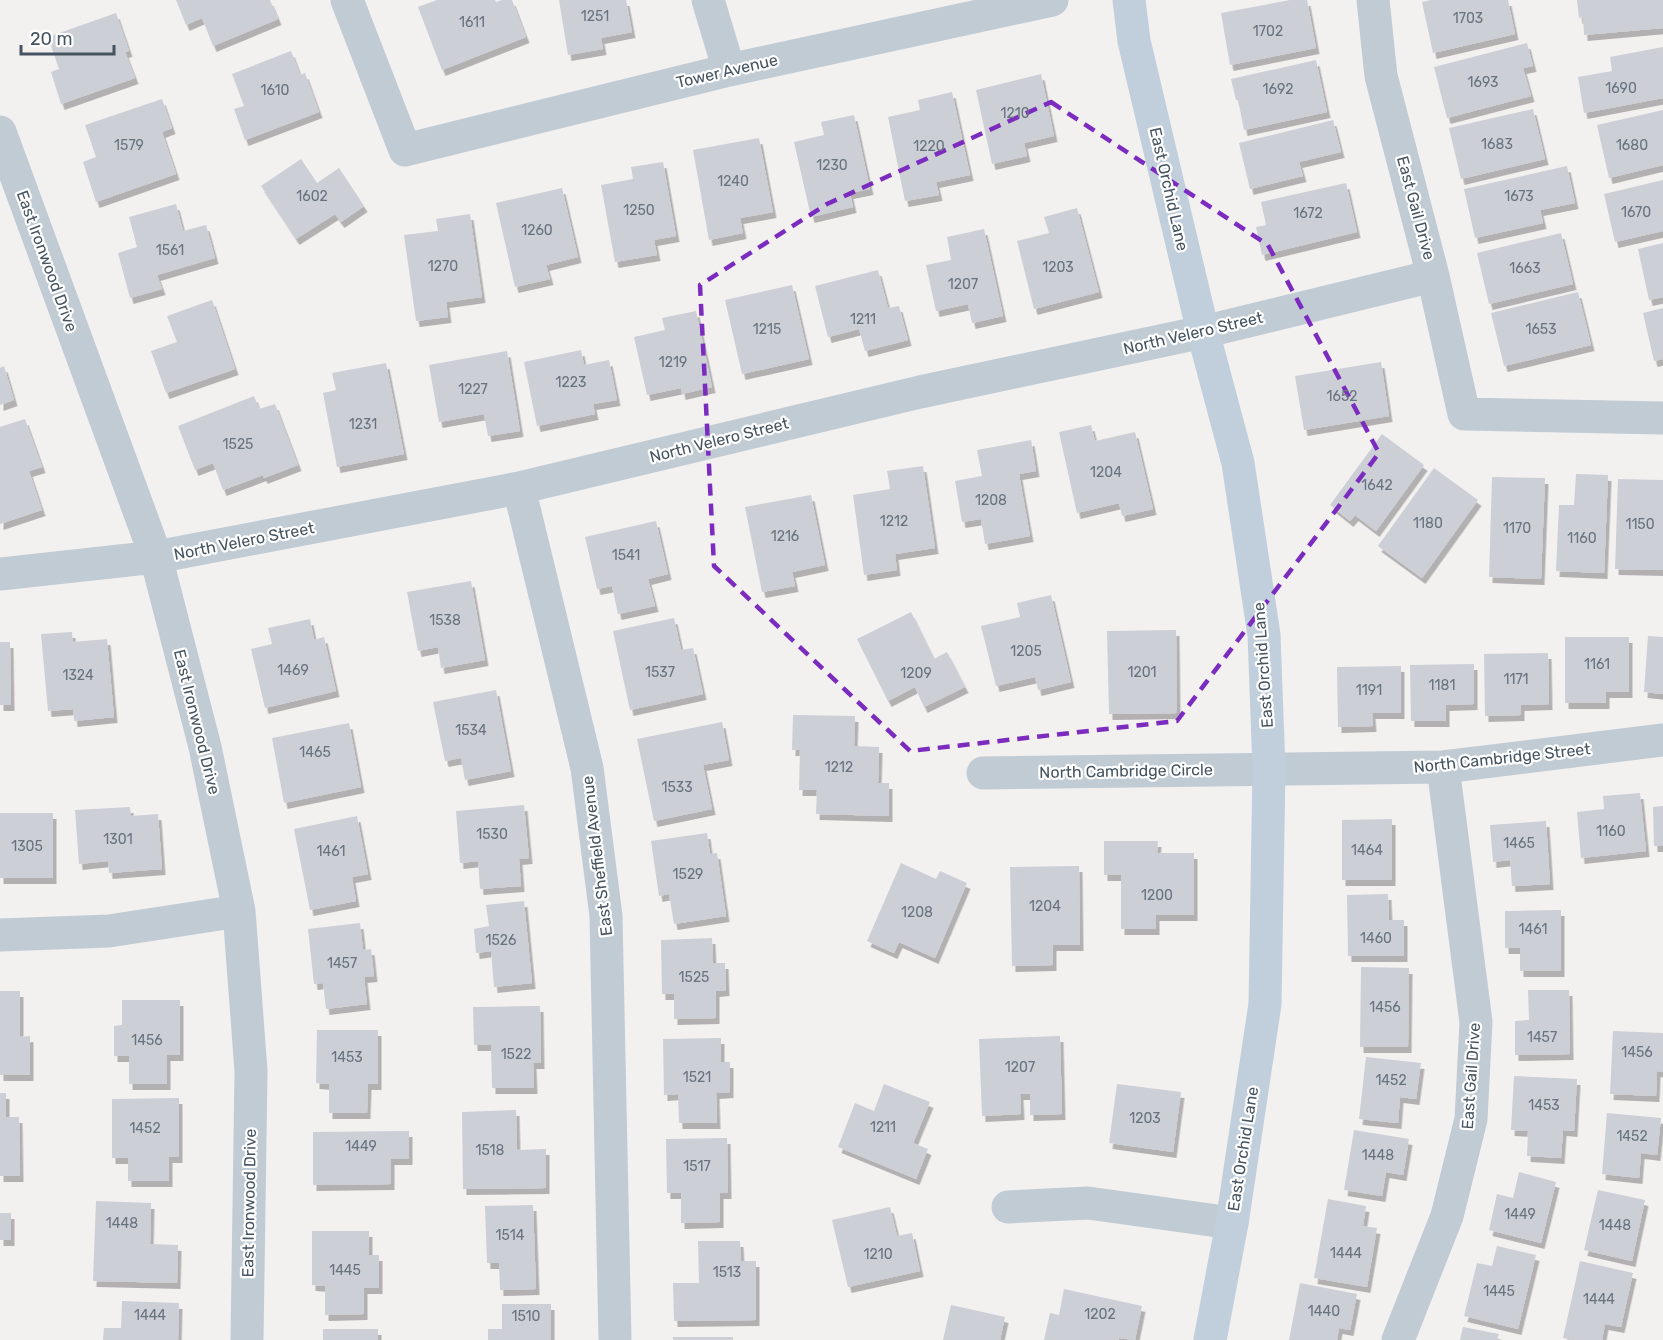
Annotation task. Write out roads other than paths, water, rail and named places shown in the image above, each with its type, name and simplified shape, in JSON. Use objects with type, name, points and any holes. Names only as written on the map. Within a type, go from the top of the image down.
[{"type":"street","name":"Tower Avenue","points":[[346,0],[405,150],[729,70],[1052,0]]},
{"type":"street","points":[[708,0],[729,70]]},
{"type":"street","name":"East Orchid Lane","points":[[1129,0],[1134,41],[1203,332],[1238,463],[1264,634],[1269,769],[1265,1004],[1232,1223],[1210,1340]]},
{"type":"street","name":"East Gail Drive","points":[[1373,0],[1381,76],[1433,276],[1464,414],[1663,418]]},
{"type":"street","name":"East Ironwood Drive","points":[[0,132],[156,557],[205,747],[239,911],[251,1071],[247,1340]]},
{"type":"street","name":"North Velero Street","points":[[0,574],[156,557],[519,488],[920,392],[1203,332],[1433,276]]},
{"type":"street","name":"East Sheffield Avenue","points":[[519,488],[587,768],[606,916],[615,1340]]},
{"type":"street","name":"North Cambridge Street","points":[[1269,769],[1443,767],[1663,740]]},
{"type":"street","name":"East Gail Drive","points":[[1398,1340],[1447,1216],[1471,1119],[1476,1022],[1443,767]]},
{"type":"street","name":"North Cambridge Circle","points":[[983,773],[1269,769]]},
{"type":"street","points":[[0,935],[109,931],[239,911]]},
{"type":"street","points":[[1008,1207],[1088,1203],[1232,1223]]}]
